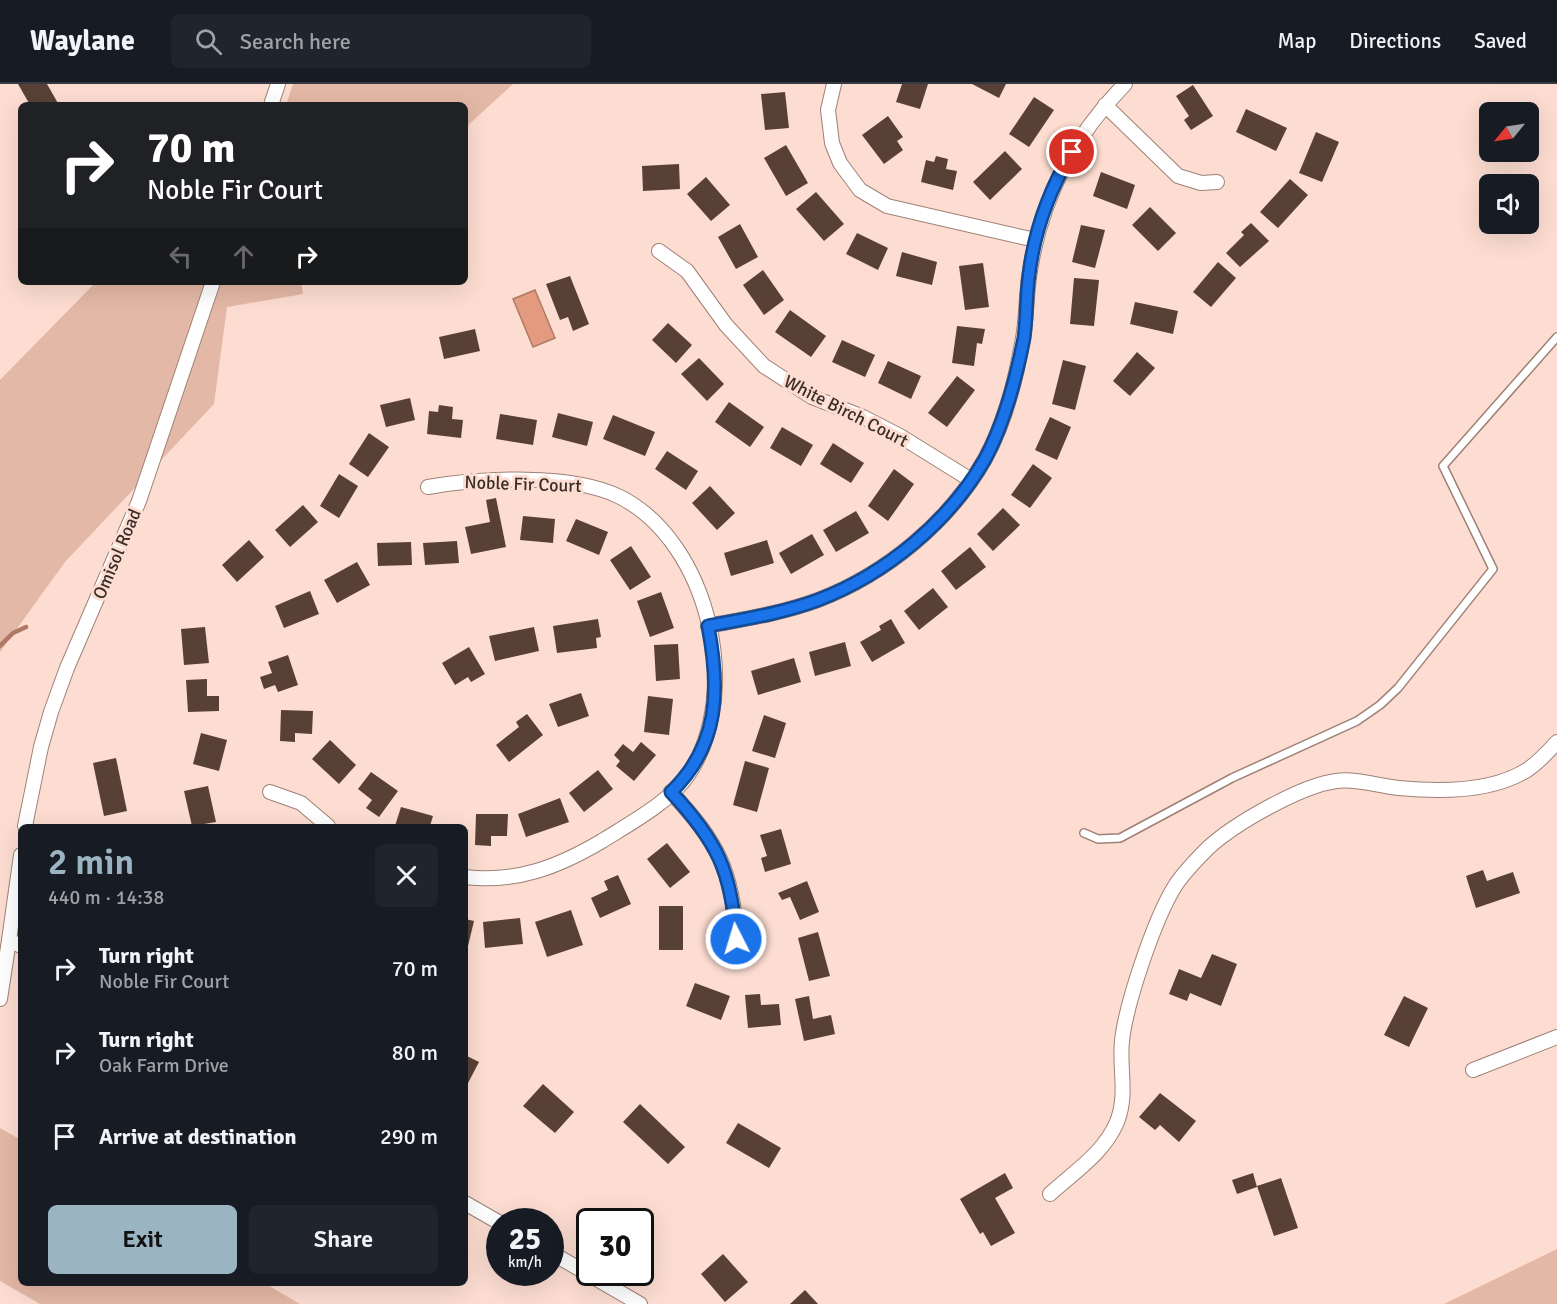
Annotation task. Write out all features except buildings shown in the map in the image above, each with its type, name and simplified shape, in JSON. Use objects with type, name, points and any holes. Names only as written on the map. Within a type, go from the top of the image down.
[{"type":"street","points":[[273,102],[278,84]]},
{"type":"street","points":[[834,84],[828,110],[832,143],[840,163],[860,190],[887,206],[1035,240]]},
{"type":"street","points":[[708,626],[780,611],[817,600],[876,571],[920,537],[944,513],[971,480],[998,432],[1018,366],[1035,240],[1063,167],[1081,136],[1125,84]]},
{"type":"street","points":[[1105,105],[1178,176],[1201,183],[1217,182]]},
{"type":"street","name":"White Birch Court","points":[[659,251],[687,271],[726,325],[764,366],[812,397],[863,417],[900,436],[971,480]]},
{"type":"street","name":"Omisol Road","points":[[25,824],[40,747],[51,712],[67,668],[139,501],[212,285]]},
{"type":"street","name":"Noble Fir Court","points":[[428,487],[483,481],[568,482],[591,486],[618,496],[653,519],[671,538],[696,582],[708,626],[717,686],[716,701],[700,753],[687,777],[671,792],[633,821],[573,858],[548,869],[505,879],[468,877]]},
{"type":"street","points":[[1050,1194],[1097,1153],[1118,1121],[1123,1103],[1124,1084],[1122,1038],[1134,991],[1163,908],[1185,873],[1208,849],[1263,811],[1324,784],[1337,781],[1360,782],[1431,790],[1496,783],[1528,770],[1557,742]]},
{"type":"street","points":[[270,792],[301,803],[326,824]]},
{"type":"street","points":[[671,792],[696,818],[712,840],[722,861],[733,904],[736,939]]},
{"type":"street","points":[[0,999],[15,943],[18,899]]},
{"type":"street","points":[[1473,1070],[1557,1037]]},
{"type":"street","points":[[468,1205],[486,1215]]},
{"type":"street","points":[[564,1260],[640,1304]]},
{"type":"lane","points":[[1084,832],[1098,839],[1120,838],[1232,778],[1347,727],[1374,710],[1393,693],[1493,569],[1443,466],[1557,337]]},
{"type":"shaded area","points":[[293,84],[513,84],[468,125],[468,102],[287,102]]},
{"type":"shaded area","points":[[93,285],[302,285],[303,294],[227,307],[214,404],[65,562],[0,652],[0,380]]},
{"type":"shaded area","points":[[535,290],[555,338],[533,347],[513,299]]},
{"type":"shaded area","points":[[0,1128],[18,1138],[18,1286],[269,1286],[300,1304],[40,1304],[0,1281]]},
{"type":"shaded area","points":[[1557,1249],[1557,1304],[1444,1304]]},
{"type":"waterway","points":[[0,646],[13,633],[26,627]]},
{"type":"route","points":[[736,939],[735,914],[722,861],[712,840],[696,818],[671,792],[687,777],[710,728],[717,686],[708,626],[780,611],[817,600],[876,571],[920,537],[944,513],[971,480],[985,459],[998,432],[1011,395],[1024,335],[1029,274],[1035,240],[1053,187],[1072,152]]}]
